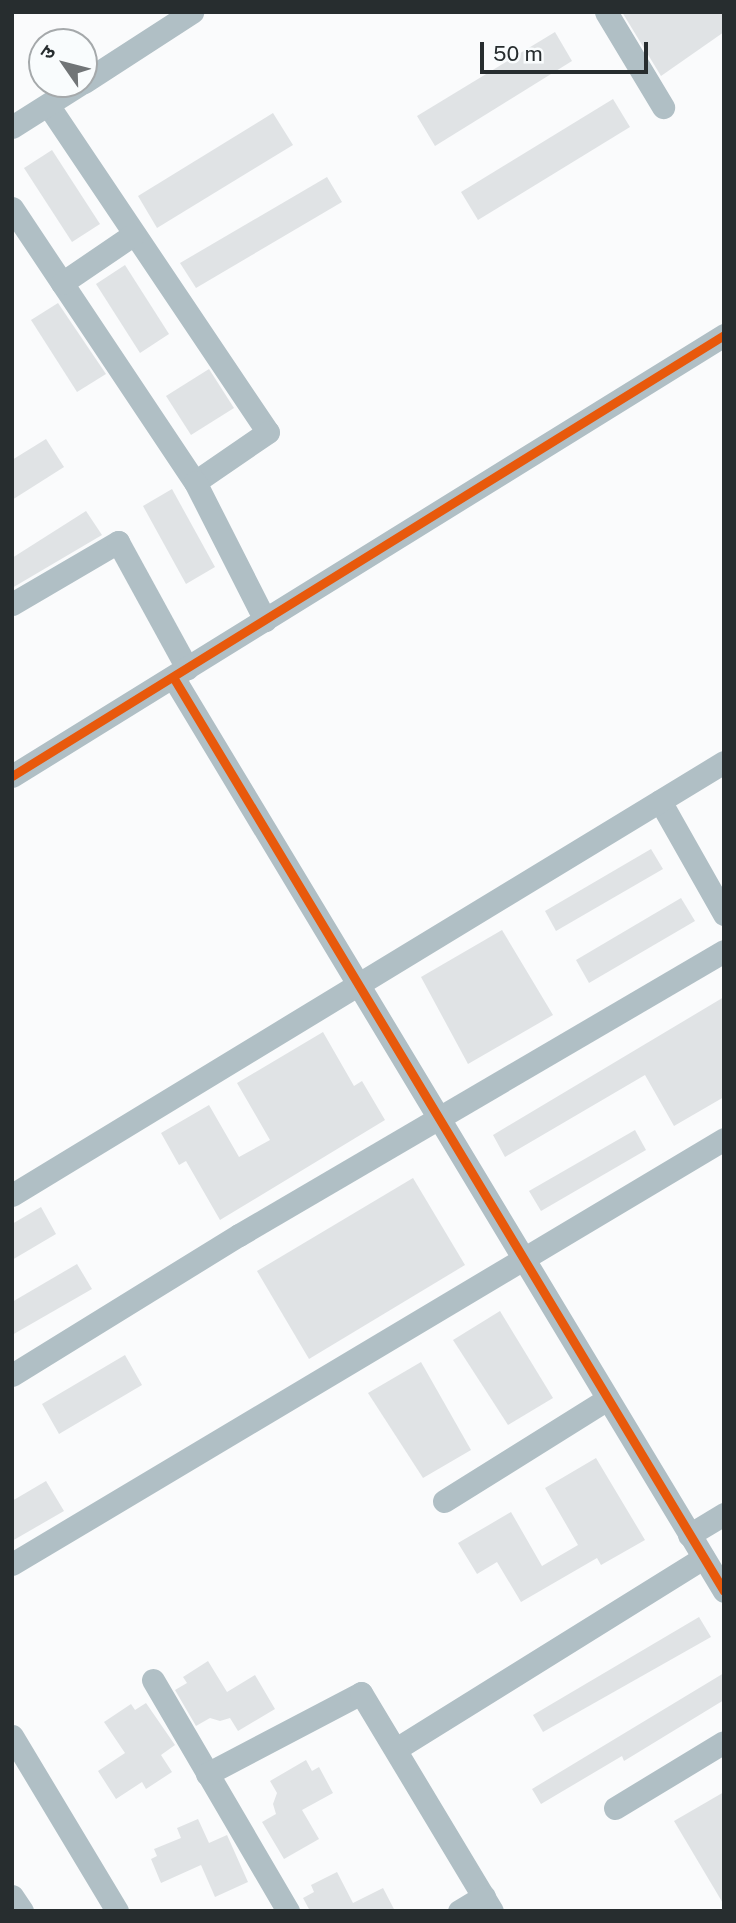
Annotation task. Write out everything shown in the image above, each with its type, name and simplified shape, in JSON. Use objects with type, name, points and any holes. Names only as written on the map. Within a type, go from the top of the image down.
[{"type":"street","points":[[98,73],[192,12]]},
{"type":"street","points":[[606,12],[663,107]]},
{"type":"street","points":[[12,127],[59,98]]},
{"type":"street","points":[[48,105],[268,432],[195,482]]},
{"type":"street","points":[[12,208],[195,482],[265,620]]},
{"type":"street","points":[[62,283],[134,234]]},
{"type":"street","points":[[12,776],[724,335]]},
{"type":"street","points":[[12,604],[118,542],[180,673],[356,982],[724,1591]]},
{"type":"street","points":[[12,1195],[356,982],[724,762]]},
{"type":"street","points":[[660,801],[724,914]]},
{"type":"street","points":[[12,1375],[239,1235],[440,1121],[724,951]]},
{"type":"street","points":[[12,1564],[524,1261],[724,1139]]},
{"type":"street","points":[[444,1501],[607,1399]]},
{"type":"street","points":[[689,1535],[724,1514]]},
{"type":"street","points":[[396,1749],[703,1558]]},
{"type":"street","points":[[153,1680],[288,1911]]},
{"type":"street","points":[[207,1774],[361,1693],[488,1904],[459,1911]]},
{"type":"street","points":[[12,1736],[106,1900],[117,1911]]},
{"type":"street","points":[[615,1808],[724,1742]]},
{"type":"street","points":[[12,1896],[22,1911]]},
{"type":"building","points":[[622,12],[724,12],[724,32],[661,76]]},
{"type":"building","points":[[555,32],[572,61],[435,146],[417,116]]},
{"type":"building","points":[[613,99],[630,127],[478,220],[461,192]]},
{"type":"building","points":[[273,113],[293,145],[157,228],[138,196]]},
{"type":"building","points":[[52,150],[100,224],[72,242],[24,168]]},
{"type":"building","points":[[327,177],[342,202],[196,288],[180,263]]},
{"type":"building","points":[[125,265],[169,334],[140,353],[96,284]]},
{"type":"building","points":[[58,303],[106,374],[77,392],[31,320]]},
{"type":"building","points":[[209,369],[234,408],[191,435],[166,396]]},
{"type":"building","points":[[46,439],[64,467],[12,500],[12,460]]},
{"type":"building","points":[[172,489],[215,567],[186,584],[143,506]]},
{"type":"building","points":[[86,511],[102,535],[12,588],[12,558]]},
{"type":"building","points":[[651,849],[663,869],[556,931],[545,911]]},
{"type":"building","points":[[681,898],[695,921],[589,983],[576,960]]},
{"type":"building","points":[[502,930],[553,1015],[468,1064],[421,977]]},
{"type":"building","points":[[724,997],[724,1097],[674,1126],[645,1075],[505,1157],[493,1135]]},
{"type":"building","points":[[323,1032],[354,1086],[362,1081],[385,1120],[220,1220],[186,1161],[179,1165],[161,1133],[209,1105],[239,1157],[270,1140],[237,1083]]},
{"type":"building","points":[[635,1130],[646,1150],[541,1211],[529,1191]]},
{"type":"building","points":[[413,1178],[465,1265],[309,1359],[257,1271]]},
{"type":"building","points":[[41,1207],[56,1234],[12,1260],[12,1224]]},
{"type":"building","points":[[77,1264],[92,1289],[12,1335],[12,1302]]},
{"type":"building","points":[[500,1311],[553,1398],[508,1425],[453,1340]]},
{"type":"building","points":[[125,1355],[142,1385],[59,1434],[42,1404]]},
{"type":"building","points":[[421,1362],[471,1450],[423,1478],[368,1393]]},
{"type":"building","points":[[596,1458],[645,1540],[601,1565],[597,1558],[521,1602],[497,1562],[477,1574],[458,1543],[511,1512],[542,1566],[578,1545],[545,1488]]},
{"type":"building","points":[[46,1481],[64,1511],[12,1541],[12,1501]]},
{"type":"building","points":[[699,1617],[711,1637],[543,1732],[533,1715]]},
{"type":"building","points":[[208,1661],[227,1692],[255,1675],[275,1709],[238,1731],[230,1718],[220,1721],[210,1718],[196,1726],[175,1690],[187,1683],[183,1677]]},
{"type":"building","points":[[724,1673],[724,1700],[624,1761],[622,1756],[541,1804],[532,1789]]},
{"type":"building","points":[[146,1703],[175,1745],[161,1755],[172,1772],[146,1789],[142,1782],[116,1799],[98,1771],[125,1753],[104,1722],[131,1704],[135,1710]]},
{"type":"building","points":[[306,1760],[312,1771],[319,1767],[333,1793],[302,1810],[319,1839],[284,1859],[262,1822],[276,1814],[273,1804],[277,1793],[270,1781]]},
{"type":"building","points":[[724,1792],[724,1905],[674,1821]]},
{"type":"building","points":[[198,1819],[209,1843],[227,1835],[248,1882],[215,1897],[201,1865],[161,1883],[151,1859],[157,1856],[154,1849],[181,1838],[177,1828]]},
{"type":"building","points":[[337,1872],[353,1903],[383,1888],[395,1911],[310,1911],[303,1898],[314,1892],[311,1885]]},
{"type":"cycle path","points":[[12,776],[724,335]]},
{"type":"cycle path","points":[[173,677],[724,1591]]}]
